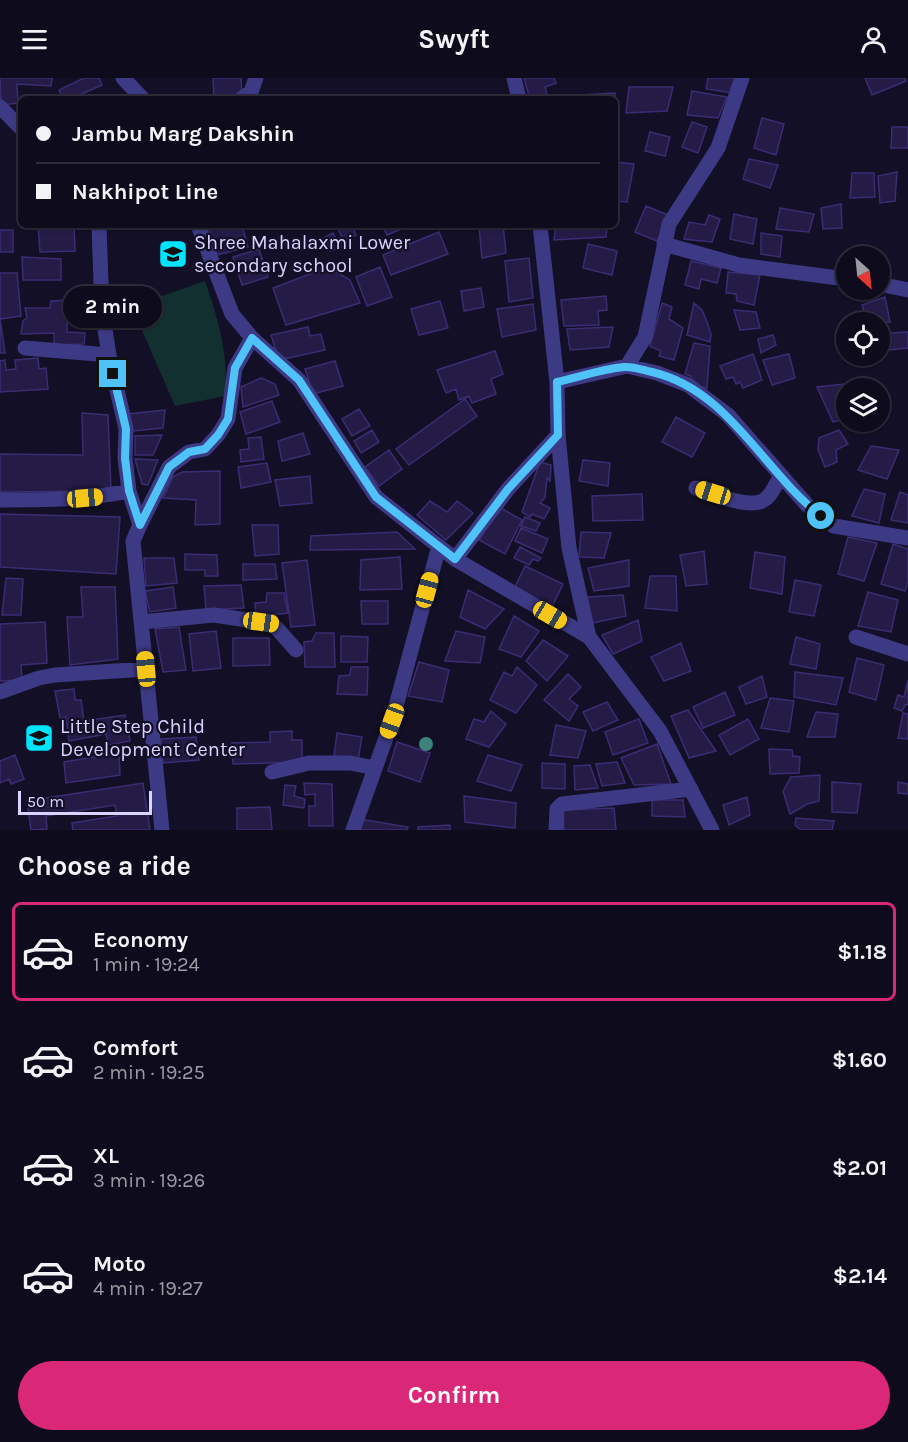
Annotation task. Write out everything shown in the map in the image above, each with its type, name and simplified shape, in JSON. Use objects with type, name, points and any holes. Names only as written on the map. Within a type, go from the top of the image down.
[{"type":"street","points":[[123,78],[140,96]]},
{"type":"street","points":[[245,96],[251,92],[256,78]]},
{"type":"street","points":[[514,78],[518,96]]},
{"type":"street","points":[[627,366],[645,338],[669,224],[718,148],[742,78]]},
{"type":"street","points":[[0,106],[18,125]]},
{"type":"street","points":[[99,228],[102,311],[109,355],[126,429],[125,458],[129,491],[140,525]]},
{"type":"street","points":[[199,228],[232,314],[252,338],[299,380],[376,497],[455,559],[589,637],[660,730],[712,830]]},
{"type":"street","points":[[540,228],[557,382],[558,435],[569,548],[589,637]]},
{"type":"street","points":[[664,244],[739,265],[836,278]]},
{"type":"street","points":[[890,287],[908,290]]},
{"type":"street","points":[[162,830],[133,541],[169,467],[189,452],[205,449],[228,419],[235,368],[252,338]]},
{"type":"street","points":[[25,348],[109,355]]},
{"type":"street","points":[[557,382],[627,366],[657,373],[688,385],[728,416],[780,477],[807,505],[834,526],[908,538]]},
{"type":"street","points":[[455,559],[508,489],[558,435]]},
{"type":"street","points":[[696,488],[747,504],[757,504],[766,500],[780,477]]},
{"type":"street","points":[[0,500],[66,500],[129,491]]},
{"type":"street","points":[[353,830],[392,721],[439,546]]},
{"type":"street","points":[[141,622],[214,615],[273,624],[296,650]]},
{"type":"street","points":[[856,637],[908,654]]},
{"type":"street","points":[[0,692],[39,678],[55,675],[146,669]]},
{"type":"street","points":[[272,772],[309,762],[350,763],[375,768]]},
{"type":"street","points":[[556,830],[557,809],[562,804],[691,789]]},
{"type":"green space","points":[[205,281],[224,352],[225,396],[175,406],[141,328],[136,305]]},
{"type":"building","points":[[0,78],[52,78],[51,86],[17,84],[18,103],[1,105]]},
{"type":"building","points":[[84,78],[99,78],[102,85],[77,96],[62,96],[59,90]]},
{"type":"building","points":[[213,78],[241,78],[242,96],[214,96]]},
{"type":"building","points":[[524,78],[554,78],[556,83],[545,87],[547,96],[529,96]]},
{"type":"building","points":[[708,78],[737,78],[732,93],[706,89]]},
{"type":"building","points":[[865,78],[905,78],[906,81],[872,95]]},
{"type":"building","points":[[629,87],[673,87],[667,111],[626,113]]},
{"type":"building","points":[[692,91],[727,97],[718,118],[687,115]]},
{"type":"building","points":[[615,93],[615,96],[580,95]]},
{"type":"building","points":[[762,118],[784,124],[776,155],[754,148]]},
{"type":"building","points":[[692,122],[707,127],[698,153],[682,147]]},
{"type":"building","points":[[892,127],[908,127],[908,148],[891,148]]},
{"type":"building","points":[[650,132],[670,137],[665,156],[645,151]]},
{"type":"building","points":[[749,159],[778,165],[770,188],[743,179]]},
{"type":"building","points":[[618,162],[634,164],[627,202],[618,201]]},
{"type":"building","points":[[897,172],[895,201],[880,203],[878,176]]},
{"type":"building","points":[[852,173],[874,173],[875,197],[850,198]]},
{"type":"building","points":[[841,204],[842,228],[823,229],[821,208]]},
{"type":"building","points":[[646,206],[668,215],[657,241],[635,232]]},
{"type":"building","points":[[780,208],[814,214],[809,232],[776,229]]},
{"type":"building","points":[[734,214],[757,219],[753,244],[730,239]]},
{"type":"building","points":[[709,215],[720,219],[712,242],[684,239],[689,222],[705,225]]},
{"type":"building","points":[[38,228],[74,228],[75,251],[40,252]]},
{"type":"building","points":[[209,228],[243,228],[248,247],[217,255]]},
{"type":"building","points":[[338,228],[353,228],[356,235],[344,241]]},
{"type":"building","points":[[384,228],[404,228],[387,235]]},
{"type":"building","points":[[479,228],[503,228],[506,253],[482,258]]},
{"type":"building","points":[[556,228],[607,228],[606,237],[554,240]]},
{"type":"building","points":[[0,230],[13,230],[13,252],[0,252]]},
{"type":"building","points":[[439,232],[448,254],[391,275],[383,255]]},
{"type":"building","points":[[333,233],[336,239],[342,237],[346,245],[331,251],[325,237]]},
{"type":"building","points":[[761,233],[782,236],[780,257],[761,254]]},
{"type":"building","points":[[588,244],[617,251],[612,275],[583,268]]},
{"type":"building","points":[[259,249],[268,277],[242,285],[233,257]]},
{"type":"building","points":[[22,257],[61,259],[61,280],[23,280]]},
{"type":"building","points":[[529,258],[533,298],[509,302],[505,261]]},
{"type":"building","points":[[691,261],[721,268],[717,283],[701,279],[699,289],[685,285]]},
{"type":"building","points":[[328,267],[350,280],[360,303],[286,325],[273,288]]},
{"type":"building","points":[[380,267],[392,297],[367,306],[356,277]]},
{"type":"building","points":[[728,272],[760,275],[754,305],[737,301],[736,294],[726,293]]},
{"type":"building","points":[[0,273],[17,273],[21,316],[0,319]]},
{"type":"building","points":[[481,288],[484,307],[464,311],[461,291]]},
{"type":"building","points":[[606,296],[607,310],[598,311],[599,325],[564,326],[561,300]]},
{"type":"building","points":[[88,299],[88,323],[67,322],[67,332],[85,333],[84,344],[54,345],[54,333],[21,334],[23,321],[27,318],[25,308],[50,308],[51,301]]},
{"type":"building","points":[[876,300],[886,300],[888,312],[864,312],[862,305]]},
{"type":"building","points":[[440,301],[448,328],[419,335],[411,309]]},
{"type":"building","points":[[662,303],[672,307],[669,319],[683,328],[674,360],[659,356],[661,351],[650,346]]},
{"type":"building","points":[[694,303],[702,310],[707,322],[711,334],[710,342],[687,335]]},
{"type":"building","points":[[533,304],[536,330],[502,337],[497,309]]},
{"type":"building","points":[[734,310],[756,312],[760,328],[740,330]]},
{"type":"building","points":[[0,319],[5,353],[0,353]]},
{"type":"building","points":[[308,327],[310,336],[321,334],[325,350],[279,360],[271,335]]},
{"type":"building","points":[[613,327],[609,347],[570,350],[567,329]]},
{"type":"building","points":[[908,332],[908,348],[890,350],[890,333]]},
{"type":"building","points":[[773,335],[776,345],[761,353],[758,339]]},
{"type":"building","points":[[694,343],[710,346],[707,388],[691,385],[691,376],[685,374]]},
{"type":"building","points":[[495,351],[503,374],[491,379],[496,394],[472,403],[469,396],[459,400],[456,389],[446,393],[437,370]]},
{"type":"building","points":[[753,354],[762,380],[743,388],[740,382],[736,384],[733,377],[726,379],[720,366]]},
{"type":"building","points":[[789,354],[795,378],[772,385],[763,360]]},
{"type":"building","points":[[38,358],[39,369],[46,368],[48,389],[0,392],[0,361],[5,360],[6,370],[16,369],[15,360]]},
{"type":"building","points":[[335,361],[343,386],[313,394],[305,369]]},
{"type":"building","points":[[261,378],[275,384],[279,395],[243,407],[241,387]]},
{"type":"building","points":[[836,385],[836,421],[833,422],[817,387]]},
{"type":"building","points":[[465,399],[477,416],[409,465],[396,449]]},
{"type":"building","points":[[272,401],[280,422],[246,434],[240,412]]},
{"type":"building","points":[[359,409],[370,426],[352,436],[342,419]]},
{"type":"building","points":[[165,410],[163,428],[133,431],[128,414]]},
{"type":"building","points":[[82,413],[108,415],[111,491],[0,492],[0,454],[83,455]]},
{"type":"building","points":[[676,417],[705,433],[692,457],[662,442]]},
{"type":"building","points":[[372,430],[379,442],[361,453],[354,441]]},
{"type":"building","points":[[836,431],[840,432],[848,444],[836,450],[837,462],[825,467],[818,450],[819,438]]},
{"type":"building","points":[[303,433],[310,454],[282,461],[278,441]]},
{"type":"building","points":[[162,435],[153,455],[135,455],[135,436]]},
{"type":"building","points":[[261,437],[264,459],[241,462],[240,450],[249,449],[248,438]]},
{"type":"building","points":[[871,446],[899,450],[887,479],[858,470]]},
{"type":"building","points":[[389,450],[402,469],[379,486],[365,467]]},
{"type":"building","points":[[135,459],[158,460],[148,485],[142,484]]},
{"type":"building","points":[[583,460],[610,463],[608,486],[579,481]]},
{"type":"building","points":[[540,462],[551,465],[550,481],[547,478],[545,498],[540,503],[550,508],[544,519],[532,514],[530,517],[522,512]]},
{"type":"building","points":[[267,463],[271,482],[241,488],[238,467]]},
{"type":"building","points":[[220,471],[220,524],[195,525],[196,500],[163,498],[173,477],[182,472]]},
{"type":"building","points":[[310,476],[312,503],[280,506],[275,480]]},
{"type":"building","points":[[864,489],[885,494],[879,523],[852,516]]},
{"type":"building","points":[[900,492],[908,495],[908,523],[891,520]]},
{"type":"building","points":[[642,494],[643,520],[593,521],[592,496]]},
{"type":"building","points":[[430,501],[447,512],[457,501],[473,513],[446,540],[417,515]]},
{"type":"building","points":[[499,507],[522,520],[505,554],[479,540]]},
{"type":"building","points":[[0,514],[120,517],[116,574],[0,567]]},
{"type":"building","points":[[525,517],[540,523],[536,531],[521,526]]},
{"type":"building","points":[[252,525],[278,525],[279,554],[255,556]]},
{"type":"building","points":[[521,528],[548,539],[542,553],[515,541]]},
{"type":"building","points":[[397,532],[415,549],[310,550],[311,536]]},
{"type":"building","points":[[581,532],[611,533],[604,558],[579,557]]},
{"type":"building","points":[[848,537],[877,543],[864,581],[838,574]]},
{"type":"building","points":[[893,544],[908,549],[908,581],[905,591],[881,584]]},
{"type":"building","points":[[520,547],[541,558],[538,561],[533,559],[529,565],[514,558]]},
{"type":"building","points":[[704,551],[707,584],[686,586],[680,555]]},
{"type":"building","points":[[755,552],[785,557],[782,594],[750,588]]},
{"type":"building","points":[[185,554],[217,555],[218,576],[205,576],[205,570],[185,570]]},
{"type":"building","points":[[400,557],[402,589],[360,590],[361,560]]},
{"type":"building","points":[[144,558],[174,558],[177,583],[146,586]]},
{"type":"building","points":[[307,560],[315,625],[291,627],[282,563]]},
{"type":"building","points":[[629,560],[629,586],[594,591],[588,568]]},
{"type":"building","points":[[243,564],[275,564],[277,579],[243,580]]},
{"type":"building","points":[[525,566],[563,584],[552,607],[514,589]]},
{"type":"building","points":[[650,576],[676,576],[677,611],[645,608]]},
{"type":"building","points":[[6,578],[23,579],[21,615],[2,615]]},
{"type":"building","points":[[795,580],[821,585],[814,616],[789,612]]},
{"type":"building","points":[[241,585],[244,608],[206,610],[204,586]]},
{"type":"building","points":[[81,587],[115,587],[118,659],[70,665],[67,617],[83,617]]},
{"type":"building","points":[[173,587],[176,608],[150,612],[145,591]]},
{"type":"building","points":[[468,590],[504,609],[485,629],[460,617]]},
{"type":"building","points":[[868,592],[898,600],[891,632],[858,626]]},
{"type":"building","points":[[267,593],[284,593],[288,613],[256,617],[255,603],[266,602]]},
{"type":"building","points":[[623,595],[626,616],[592,623],[587,597]]},
{"type":"building","points":[[361,601],[388,601],[388,624],[362,624]]},
{"type":"building","points":[[514,616],[539,631],[521,657],[499,649]]},
{"type":"building","points":[[638,620],[642,641],[613,654],[602,635]]},
{"type":"building","points":[[45,622],[47,663],[21,665],[22,680],[0,681],[0,624]]},
{"type":"building","points":[[179,627],[186,670],[163,672],[155,629]]},
{"type":"building","points":[[216,631],[221,668],[193,671],[189,634]]},
{"type":"building","points":[[456,631],[485,637],[480,663],[445,661]]},
{"type":"building","points":[[316,633],[334,633],[335,667],[305,667],[304,642],[312,641]]},
{"type":"building","points":[[341,636],[368,637],[367,662],[341,662]]},
{"type":"building","points":[[796,637],[820,644],[816,669],[790,664]]},
{"type":"building","points":[[233,638],[269,638],[270,665],[233,666]]},
{"type":"building","points":[[543,640],[568,656],[547,681],[526,661]]},
{"type":"building","points":[[681,643],[691,671],[664,681],[651,657]]},
{"type":"building","points":[[857,658],[884,665],[876,700],[849,692]]},
{"type":"building","points":[[419,662],[449,670],[442,702],[408,696]]},
{"type":"building","points":[[351,667],[368,667],[367,695],[337,694],[339,676],[350,675]]},
{"type":"building","points":[[517,667],[537,685],[516,713],[490,700],[504,672],[512,676]]},
{"type":"building","points":[[795,672],[843,678],[836,705],[794,697]]},
{"type":"building","points":[[568,674],[581,687],[569,699],[578,706],[569,721],[544,700]]},
{"type":"building","points":[[762,676],[767,697],[746,704],[739,687]]},
{"type":"building","points":[[908,680],[908,704],[902,711],[894,708],[898,695],[904,697]]},
{"type":"building","points":[[74,689],[75,700],[81,700],[84,721],[125,715],[130,741],[108,745],[106,734],[69,741],[66,717],[60,718],[55,691]]},
{"type":"building","points":[[725,692],[735,715],[703,728],[693,707]]},
{"type":"building","points":[[770,698],[794,701],[789,732],[761,728]]},
{"type":"building","points":[[607,702],[618,720],[593,731],[583,712]]},
{"type":"building","points":[[688,710],[716,751],[689,758],[671,716]]},
{"type":"building","points":[[491,711],[506,724],[489,747],[466,739],[474,719],[484,722]]},
{"type":"building","points":[[816,712],[838,714],[835,737],[807,737]]},
{"type":"building","points":[[903,713],[908,714],[908,739],[898,738]]},
{"type":"building","points":[[639,719],[648,743],[613,755],[605,732]]},
{"type":"building","points":[[748,719],[759,739],[730,755],[719,735]]},
{"type":"building","points":[[556,725],[586,731],[578,758],[550,755]]},
{"type":"building","points":[[292,731],[292,740],[302,740],[302,762],[233,764],[232,743],[270,742],[270,732]]},
{"type":"building","points":[[337,733],[362,737],[358,760],[334,756]]},
{"type":"building","points":[[196,737],[199,760],[163,763],[161,739]]},
{"type":"building","points":[[397,742],[430,753],[420,782],[388,771]]},
{"type":"building","points":[[657,744],[671,784],[634,785],[621,758]]},
{"type":"building","points":[[769,749],[792,750],[793,756],[800,757],[799,773],[770,774]]},
{"type":"building","points":[[119,753],[120,775],[66,783],[64,762]]},
{"type":"building","points":[[15,755],[24,779],[11,784],[9,779],[0,783],[0,761]]},
{"type":"building","points":[[488,755],[522,765],[511,791],[477,781]]},
{"type":"building","points":[[617,762],[625,783],[602,786],[596,764]]},
{"type":"building","points":[[542,763],[565,764],[565,789],[542,788]]},
{"type":"building","points":[[590,765],[598,788],[575,790],[574,766]]},
{"type":"building","points":[[820,775],[819,801],[807,804],[790,814],[783,791],[791,777]]},
{"type":"building","points":[[832,782],[861,784],[857,813],[832,812]]},
{"type":"building","points":[[898,782],[908,784],[908,794],[898,793]]},
{"type":"building","points":[[143,783],[150,830],[73,830],[72,823],[117,816],[115,805],[46,816],[47,829],[31,830],[27,801]]},
{"type":"building","points":[[304,783],[332,784],[333,826],[309,826],[309,806],[315,806],[315,794],[305,795]]},
{"type":"building","points":[[285,785],[296,786],[294,796],[305,799],[304,808],[283,805]]},
{"type":"building","points":[[464,796],[516,803],[515,828],[465,822]]},
{"type":"building","points":[[747,797],[750,815],[729,825],[723,805]]},
{"type":"building","points":[[652,800],[683,800],[685,817],[652,816]]},
{"type":"building","points":[[270,807],[272,830],[237,830],[237,808]]},
{"type":"building","points":[[614,808],[616,830],[564,830],[563,810]]},
{"type":"building","points":[[796,818],[834,821],[832,830],[801,830],[795,825]]},
{"type":"building","points":[[360,819],[408,827],[407,830],[357,830]]},
{"type":"building","points":[[450,825],[450,830],[418,830],[418,827]]},
{"type":"place","name":"Shree Mahalaxmi Lower secondary school","points":[[173,254]]},
{"type":"place","name":"Little Step Child Development Center","points":[[39,738]]},
{"type":"route","points":[[113,374],[126,429],[125,458],[129,491],[140,525],[169,467],[189,452],[205,449],[228,419],[235,368],[252,338],[299,380],[376,497],[455,559],[508,489],[558,435],[557,382],[627,366],[657,373],[688,385],[728,416],[780,477],[821,516]]}]
